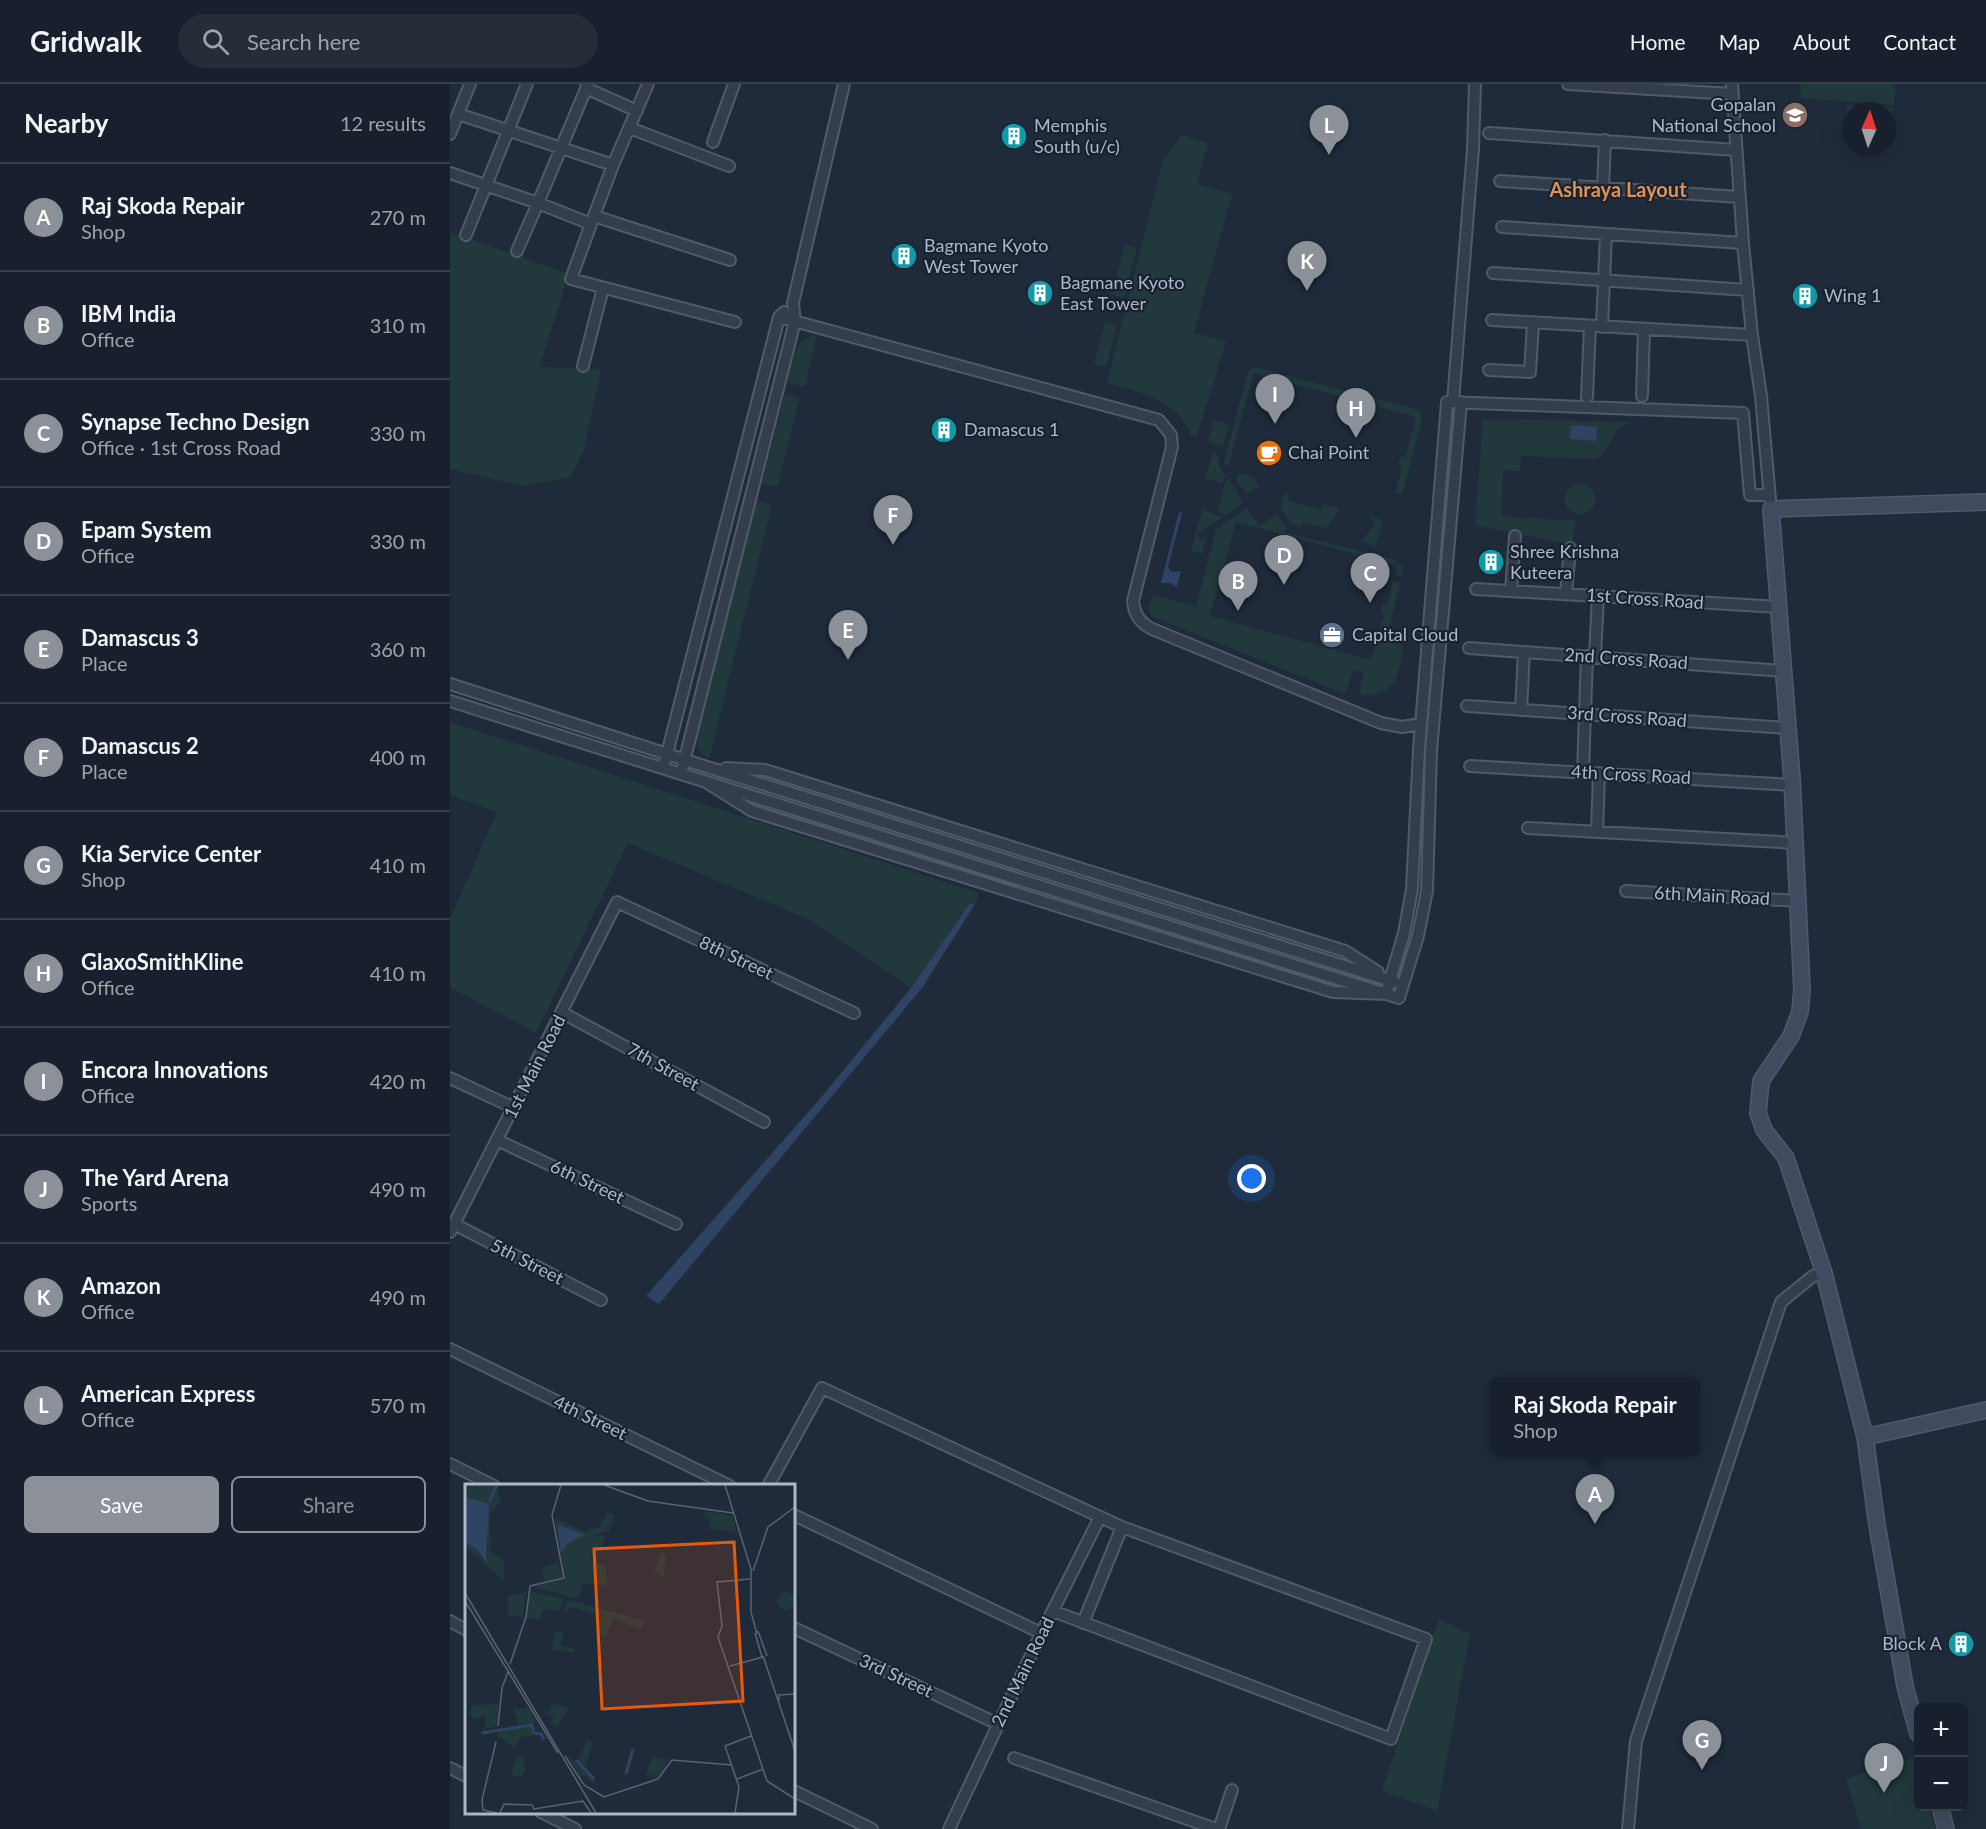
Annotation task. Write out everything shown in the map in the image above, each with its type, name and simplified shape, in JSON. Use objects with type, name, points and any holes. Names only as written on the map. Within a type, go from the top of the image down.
[{"type":"street","points":[[450,134],[470,84]]},
{"type":"street","points":[[466,235],[526,84]]},
{"type":"street","points":[[648,84],[613,165],[571,279],[735,322]]},
{"type":"street","points":[[712,142],[734,84]]},
{"type":"street","points":[[681,774],[795,321],[793,303],[844,84]]},
{"type":"street","points":[[450,701],[1399,998],[1418,936],[1427,891],[1431,751],[1473,149],[1475,84]]},
{"type":"street","points":[[1568,84],[1732,89],[1743,243],[1752,335],[1761,396],[1779,607],[1798,901],[1800,1012],[1791,1036],[1761,1081],[1757,1103],[1764,1130],[1786,1158],[1824,1273],[1865,1437],[1876,1525],[1905,1686],[1914,1719]]},
{"type":"street","points":[[517,251],[587,86],[637,111]]},
{"type":"street","points":[[458,114],[613,165]]},
{"type":"street","points":[[630,128],[729,166]]},
{"type":"street","points":[[1489,133],[1736,150]]},
{"type":"street","points":[[1603,188],[1605,140]]},
{"type":"street","points":[[450,173],[538,203],[730,260]]},
{"type":"street","points":[[1500,181],[1739,197]]},
{"type":"street","points":[[1502,227],[1743,243]]},
{"type":"street","points":[[1587,397],[1604,281],[1606,234]]},
{"type":"street","points":[[1493,273],[1748,290]]},
{"type":"street","points":[[583,366],[603,288]]},
{"type":"street","points":[[663,767],[778,317],[793,303]]},
{"type":"street","points":[[778,317],[1159,420],[1170,435],[1172,447],[1132,601],[1141,622],[1381,723],[1402,727],[1421,724]]},
{"type":"street","points":[[1492,320],[1752,335]]},
{"type":"street","points":[[1489,370],[1530,372],[1533,323]]},
{"type":"street","points":[[1642,396],[1644,329]]},
{"type":"street","points":[[1454,402],[1743,413],[1750,495],[1770,502],[1986,502]]},
{"type":"street","points":[[1386,994],[1404,933],[1412,889],[1421,724],[1454,402]]},
{"type":"street","points":[[1511,591],[1515,536]]},
{"type":"street","points":[[1566,594],[1570,548]]},
{"type":"street","name":"1st Cross Road","points":[[1476,589],[1779,607]]},
{"type":"street","points":[[1583,772],[1585,714],[1598,596]]},
{"type":"street","name":"2nd Cross Road","points":[[1469,648],[1784,671]]},
{"type":"street","points":[[1521,710],[1524,652]]},
{"type":"street","points":[[450,684],[685,760],[1404,984]]},
{"type":"street","name":"3rd Cross Road","points":[[1467,706],[1788,728]]},
{"type":"street","name":"4th Cross Road","points":[[1470,765],[1792,785]]},
{"type":"street","points":[[711,768],[765,770],[1290,933],[1345,951],[1390,980]]},
{"type":"street","points":[[1596,832],[1599,773]]},
{"type":"street","points":[[706,782],[752,811],[1210,954],[1333,992],[1386,994]]},
{"type":"street","points":[[1528,828],[1796,843]]},
{"type":"street","name":"6th Main Road","points":[[1626,891],[1798,901]]},
{"type":"street","name":"1st Main Road","points":[[452,1228],[563,1013],[617,902]]},
{"type":"street","name":"8th Street","points":[[617,902],[854,1013]]},
{"type":"street","name":"7th Street","points":[[563,1013],[764,1122]]},
{"type":"street","points":[[450,1078],[514,1108]]},
{"type":"street","name":"6th Street","points":[[497,1140],[676,1224]]},
{"type":"street","name":"5th Street","points":[[452,1228],[601,1300]]},
{"type":"street","points":[[1628,1829],[1636,1741],[1780,1302],[1813,1276],[1824,1273]]},
{"type":"street","name":"4th Street","points":[[450,1349],[728,1484]]},
{"type":"street","points":[[769,1484],[822,1388],[1122,1527],[1426,1640],[1391,1739],[1053,1611]]},
{"type":"street","points":[[1865,1437],[1986,1410]]},
{"type":"street","points":[[450,1464],[492,1484]]},
{"type":"street","points":[[795,1515],[1041,1633]]},
{"type":"street","name":"2nd Main Road","points":[[949,1829],[1041,1633],[1100,1517]]},
{"type":"street","points":[[1083,1623],[1122,1527]]},
{"type":"street","points":[[450,1622],[465,1630]]},
{"type":"street","name":"3rd Street","points":[[795,1628],[998,1724]]},
{"type":"street","points":[[1014,1758],[1217,1829],[1232,1790]]},
{"type":"street","points":[[450,1768],[465,1776]]},
{"type":"street","points":[[795,1791],[872,1829]]},
{"type":"street","points":[[1941,1811],[1946,1829]]},
{"type":"street","points":[[545,1814],[575,1829]]},
{"type":"green space","points":[[1801,84],[1895,84],[1894,102],[1800,98]]},
{"type":"green space","points":[[1182,135],[1208,143],[1197,184],[1232,194],[1194,333],[1226,341],[1197,436],[1191,435],[1176,413],[1167,405],[1145,394],[1107,383],[1163,161]]},
{"type":"green space","points":[[450,232],[569,274],[539,367],[601,369],[584,449],[571,477],[523,486],[450,469]]},
{"type":"green space","points":[[1125,245],[1137,248],[1124,298],[1112,295]]},
{"type":"green space","points":[[1105,322],[1117,325],[1106,367],[1094,364]]},
{"type":"green space","points":[[817,335],[805,387],[787,383],[798,346],[809,337]]},
{"type":"green space","points":[[1254,367],[1420,410],[1422,419],[1402,495],[1395,493],[1402,467],[1398,465],[1401,456],[1405,457],[1416,417],[1254,373],[1228,467],[1224,462],[1248,372]]},
{"type":"green space","points":[[785,394],[800,398],[777,487],[762,483]]},
{"type":"green space","points":[[1483,419],[1633,422],[1619,429],[1606,450],[1596,459],[1521,456],[1520,471],[1503,470],[1501,516],[1576,521],[1571,545],[1475,525]]},
{"type":"green space","points":[[1214,420],[1229,424],[1223,446],[1208,442]]},
{"type":"green space","points":[[1213,453],[1220,456],[1218,464],[1226,476],[1221,483],[1205,478]]},
{"type":"green space","points":[[1238,473],[1253,477],[1259,486],[1247,495],[1236,480]]},
{"type":"green space","points":[[1229,479],[1243,502],[1226,515],[1218,511],[1225,482]]},
{"type":"green space","points":[[1580,484],[1591,488],[1595,499],[1591,510],[1580,514],[1569,510],[1565,499],[1569,488]]},
{"type":"green space","points":[[1286,494],[1289,495],[1288,500],[1321,510],[1323,504],[1340,509],[1325,528],[1303,522],[1301,527],[1291,524],[1280,507],[1284,504],[1281,498]]},
{"type":"green space","points":[[757,501],[772,505],[709,759],[700,751],[695,740]]},
{"type":"green space","points":[[1246,508],[1260,525],[1277,514],[1288,529],[1284,532],[1395,560],[1403,568],[1402,576],[1395,575],[1397,565],[1236,522],[1210,616],[1371,660],[1384,615],[1380,614],[1383,604],[1387,605],[1393,581],[1400,583],[1386,638],[1400,643],[1404,648],[1397,675],[1389,688],[1383,692],[1362,695],[1360,690],[1364,672],[1354,670],[1345,694],[1151,616],[1148,608],[1152,595],[1196,606],[1216,530]]},
{"type":"green space","points":[[1202,510],[1223,517],[1197,534],[1201,540],[1206,537],[1202,554],[1191,551]]},
{"type":"green space","points":[[1368,516],[1383,520],[1376,546],[1360,542],[1376,524]]},
{"type":"green space","points":[[450,722],[979,893],[975,904],[970,903],[911,988],[808,919],[628,843],[536,1033],[450,987],[450,919],[497,812],[450,795]]},
{"type":"green space","points":[[1439,1619],[1470,1634],[1437,1811],[1382,1791]]},
{"type":"green space","points":[[1914,1757],[1914,1811],[1930,1811],[1936,1829],[1861,1829],[1846,1779]]},
{"type":"water","points":[[1571,425],[1597,427],[1596,441],[1570,439]]},
{"type":"water","points":[[1179,512],[1182,513],[1168,567],[1171,572],[1181,571],[1177,587],[1170,583],[1161,583]]},
{"type":"water","points":[[970,903],[975,904],[922,988],[659,1304],[646,1296],[818,1101],[911,988]]},
{"type":"place","name":"Gopalan National School","points":[[1795,115]]},
{"type":"place","name":"Memphis South (u/c)","points":[[1014,136]]},
{"type":"place","name":"American Express","points":[[1329,155]]},
{"type":"place","name":"Bagmane Kyoto West Tower","points":[[904,256]]},
{"type":"place","name":"Amazon","points":[[1307,291]]},
{"type":"place","name":"Bagmane Kyoto East Tower","points":[[1040,293]]},
{"type":"place","name":"Wing 1","points":[[1805,296]]},
{"type":"place","name":"Encora Innovations","points":[[1275,424]]},
{"type":"place","name":"Damascus 1","points":[[944,430]]},
{"type":"place","name":"GlaxoSmithKline","points":[[1356,438]]},
{"type":"place","name":"Chai Point","points":[[1269,453]]},
{"type":"place","name":"Damascus 2","points":[[893,545]]},
{"type":"place","name":"Shree Krishna Kuteera","points":[[1491,562]]},
{"type":"place","name":"Epam System","points":[[1284,585]]},
{"type":"place","name":"Synapse Techno Design","points":[[1370,603]]},
{"type":"place","name":"IBM India","points":[[1238,611]]},
{"type":"place","name":"Capital Cloud","points":[[1332,635]]},
{"type":"place","name":"Damascus 3","points":[[848,660]]},
{"type":"place","name":"Raj Skoda Repair","points":[[1595,1524]]},
{"type":"place","name":"Block A","points":[[1961,1644]]},
{"type":"place","name":"Kia Service Center","points":[[1702,1770]]},
{"type":"place","name":"The Yard Arena","points":[[1884,1793]]},
{"type":"district","name":"Ashraya Layout","points":[[1618,190]]}]
